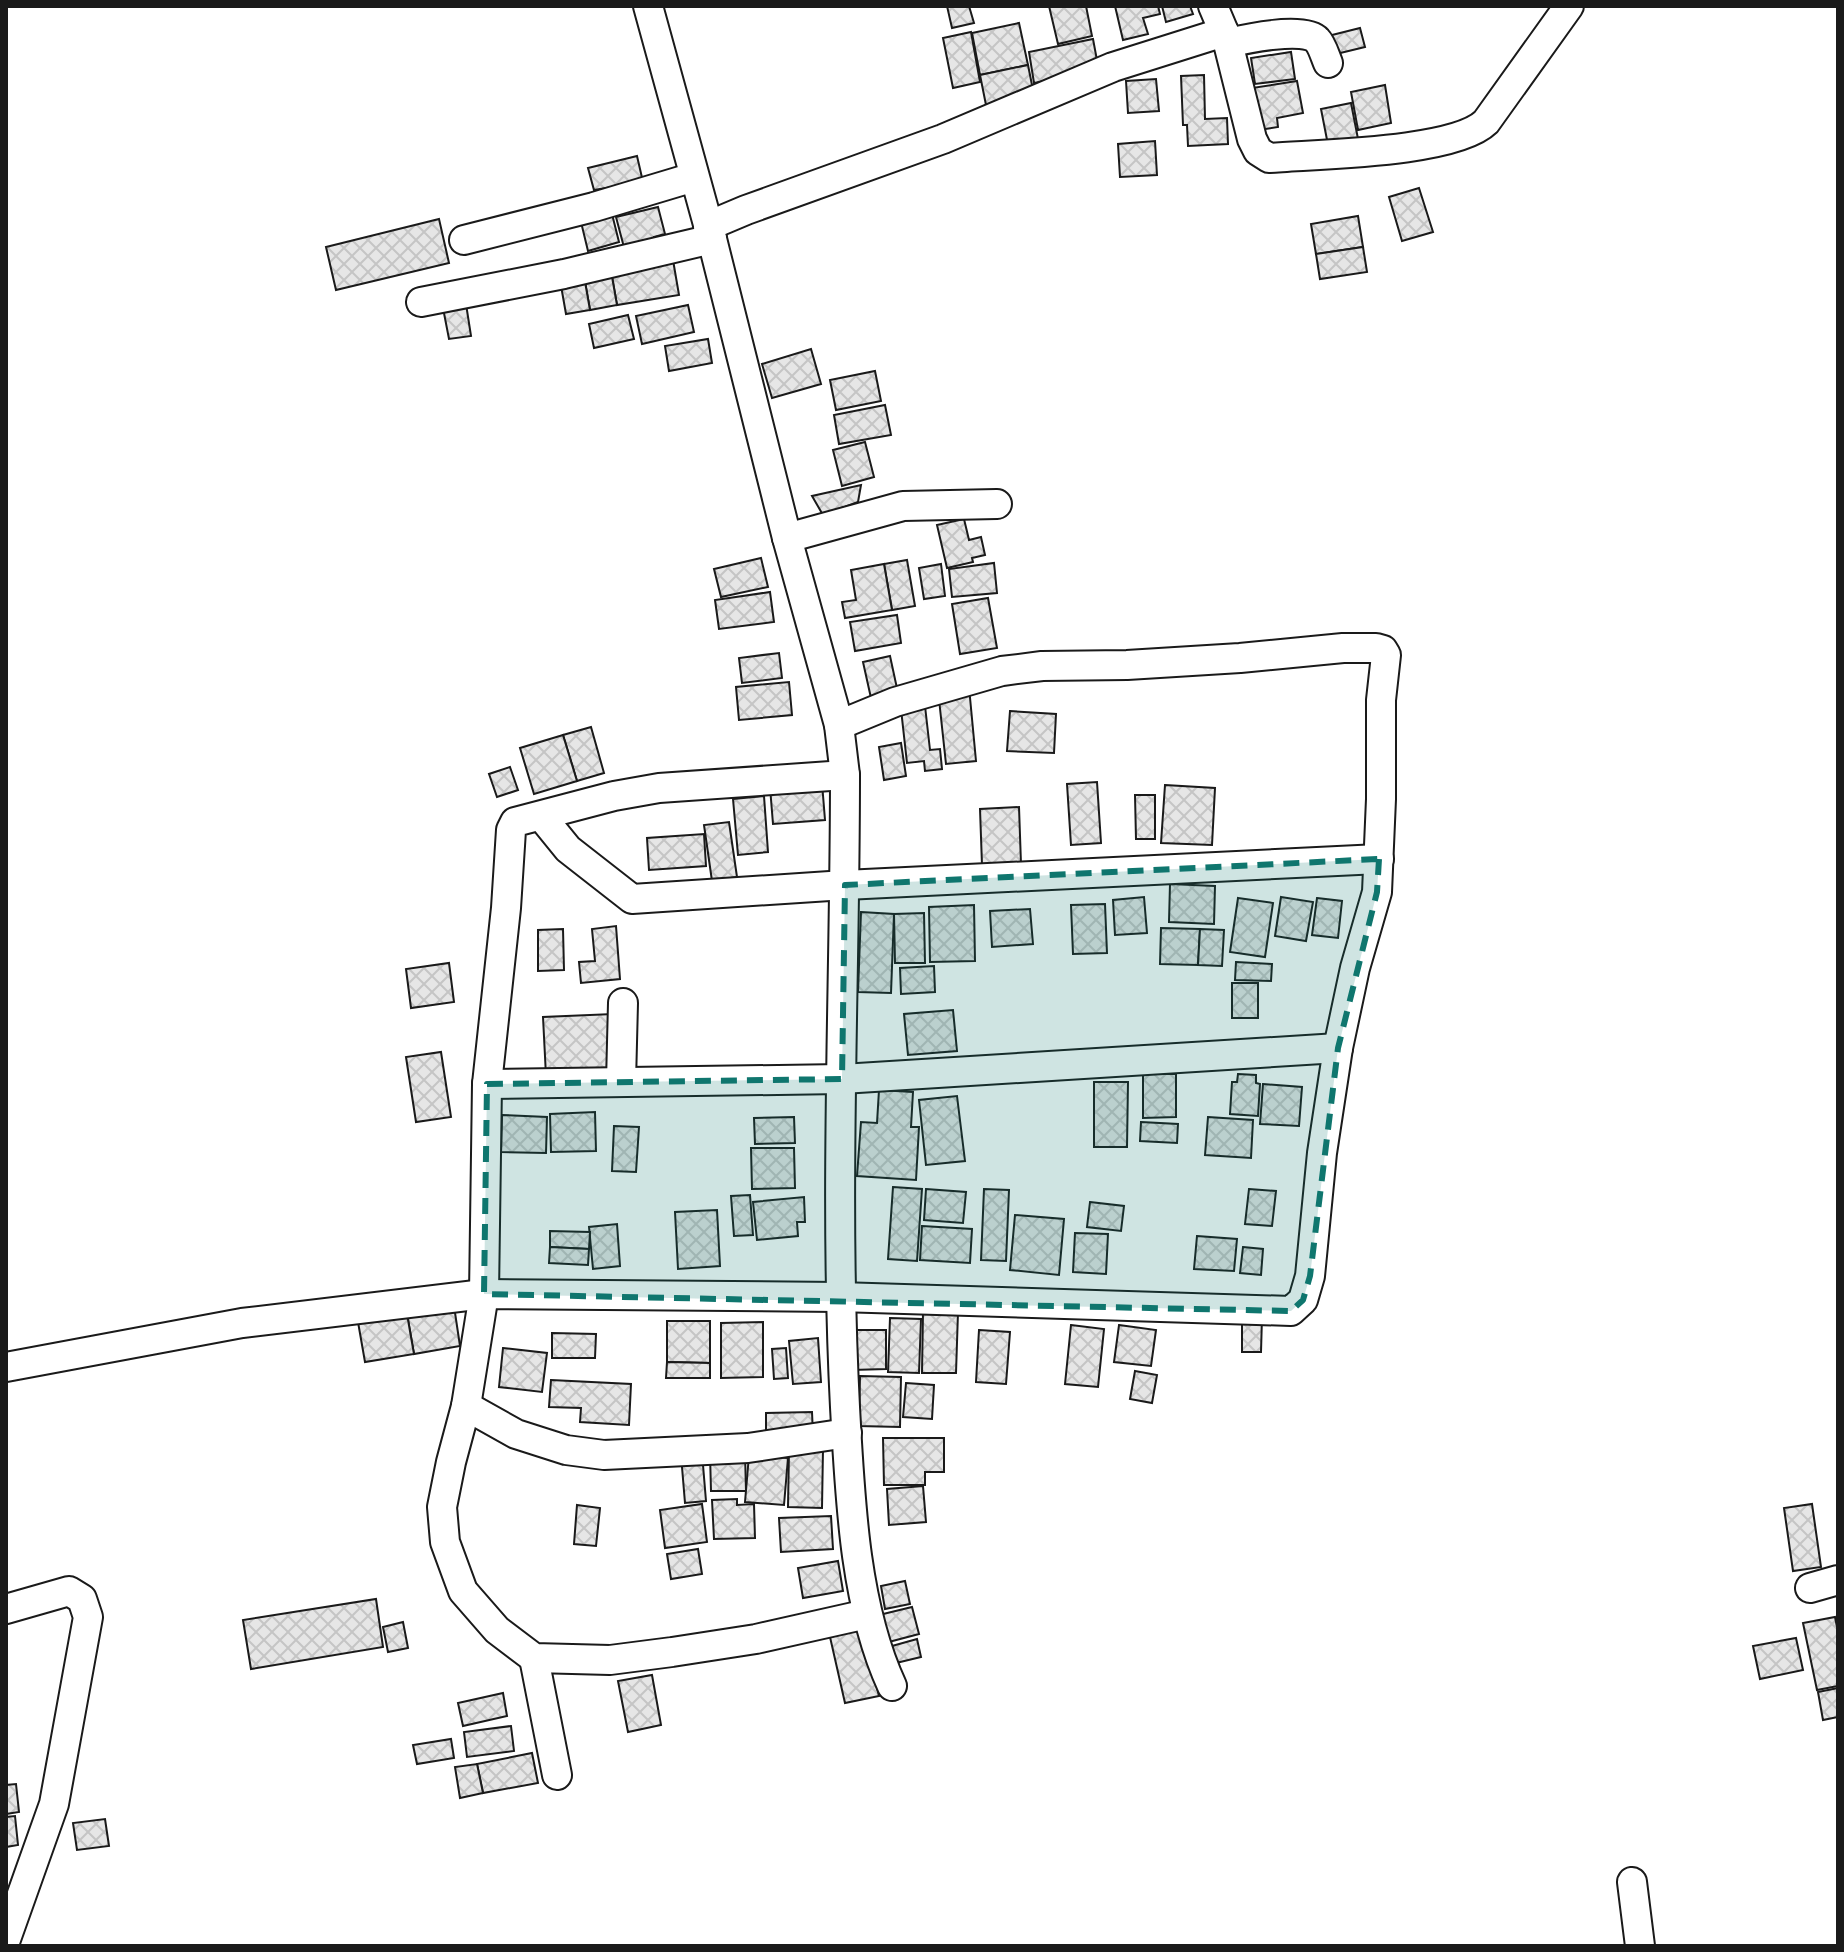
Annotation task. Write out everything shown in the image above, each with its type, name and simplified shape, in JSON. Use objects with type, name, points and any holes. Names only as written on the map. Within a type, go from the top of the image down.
[{"type":"street","points":[[648,6],[839,725],[845,775],[839,1297],[847,1433],[867,1614],[892,1686]]},
{"type":"street","points":[[1213,6],[1226,38],[1252,139],[1263,155],[1269,158],[1423,146],[1471,132],[1486,122],[1569,6]]},
{"type":"street","points":[[421,302],[564,274],[710,232],[746,210],[943,139],[1113,67],[1226,38],[1303,34],[1317,40],[1328,63]]},
{"type":"street","points":[[464,240],[594,207],[694,177]]},
{"type":"street","points":[[787,538],[903,506],[997,504]]},
{"type":"street","points":[[6,1367],[242,1323],[484,1294],[839,1297],[1291,1311],[1303,1300],[1310,1276],[1322,1153],[1338,1048],[1355,968],[1377,892],[1381,700],[1386,655],[1383,650],[1376,648],[1127,665],[1042,666],[1002,671],[895,702],[839,725]]},
{"type":"street","points":[[845,775],[659,788],[614,796],[515,822],[511,830],[487,1084],[484,1294],[466,1406],[442,1507],[445,1542],[463,1591],[497,1630],[534,1658],[610,1660],[672,1652],[756,1639],[867,1614]]},
{"type":"street","points":[[542,817],[568,849],[632,899],[845,885],[1379,859]]},
{"type":"street","points":[[621,1082],[623,1003]]},
{"type":"street","points":[[487,1084],[842,1079],[1338,1048]]},
{"type":"street","points":[[466,1406],[516,1434],[566,1450],[604,1455],[748,1448],[847,1433]]},
{"type":"street","points":[[1810,1588],[1838,1580]]},
{"type":"street","points":[[6,1609],[69,1591],[82,1599],[88,1617],[54,1804],[6,1939]]},
{"type":"street","points":[[534,1658],[557,1775]]},
{"type":"street","points":[[1632,1882],[1640,1946]]},
{"type":"highlighted area","points":[[1379,859],[1377,892],[1338,1048],[1310,1276],[1303,1300],[1291,1311],[484,1294],[487,1084],[842,1079],[845,885]]},
{"type":"building","points":[[947,6],[969,6],[974,23],[952,28]]},
{"type":"building","points":[[1049,6],[1086,6],[1092,36],[1058,44]]},
{"type":"building","points":[[1115,6],[1158,6],[1160,14],[1143,18],[1148,34],[1123,40]]},
{"type":"building","points":[[1162,6],[1190,6],[1193,14],[1166,22]]},
{"type":"building","points":[[1019,23],[1028,65],[980,75],[972,33]]},
{"type":"building","points":[[1360,28],[1365,47],[1332,55],[1328,36]]},
{"type":"building","points":[[971,32],[980,82],[953,88],[943,38]]},
{"type":"building","points":[[1093,39],[1099,71],[1034,83],[1029,52]]},
{"type":"building","points":[[1291,52],[1295,79],[1255,84],[1251,58]]},
{"type":"building","points":[[1028,65],[1034,95],[986,105],[980,75]]},
{"type":"building","points":[[1204,75],[1205,119],[1227,118],[1228,144],[1188,146],[1187,125],[1183,125],[1181,76]]},
{"type":"building","points":[[1156,79],[1159,111],[1128,113],[1126,81]]},
{"type":"building","points":[[1297,81],[1303,113],[1277,118],[1278,127],[1258,130],[1252,88]]},
{"type":"building","points":[[1385,85],[1391,123],[1358,130],[1351,92]]},
{"type":"building","points":[[1351,103],[1359,144],[1329,150],[1321,109]]},
{"type":"building","points":[[1155,141],[1157,175],[1120,177],[1118,144]]},
{"type":"building","points":[[637,156],[643,182],[594,190],[588,168]]},
{"type":"building","points":[[1419,188],[1433,232],[1402,241],[1389,197]]},
{"type":"building","points":[[658,207],[665,234],[654,237],[656,248],[626,255],[616,217]]},
{"type":"building","points":[[612,214],[619,242],[588,251],[581,222]]},
{"type":"building","points":[[1358,216],[1363,247],[1316,254],[1311,224]]},
{"type":"building","points":[[439,219],[449,263],[336,290],[326,247]]},
{"type":"building","points":[[1363,247],[1367,272],[1320,279],[1316,254]]},
{"type":"building","points":[[673,260],[679,295],[617,305],[611,271]]},
{"type":"building","points":[[611,271],[617,305],[590,310],[584,276]]},
{"type":"building","points":[[584,276],[590,310],[566,314],[560,280]]},
{"type":"building","points":[[466,304],[471,336],[449,339],[443,308]]},
{"type":"building","points":[[688,305],[694,332],[642,344],[636,316]]},
{"type":"building","points":[[628,315],[634,339],[594,348],[589,324]]},
{"type":"building","points":[[708,339],[712,363],[669,371],[665,346]]},
{"type":"building","points":[[811,349],[821,384],[772,398],[762,364]]},
{"type":"building","points":[[875,371],[881,401],[836,410],[830,380]]},
{"type":"building","points":[[885,405],[891,435],[839,444],[834,415]]},
{"type":"building","points":[[865,442],[874,477],[842,486],[833,450]]},
{"type":"building","points":[[861,485],[858,502],[823,515],[812,496]]},
{"type":"building","points":[[964,519],[969,540],[981,537],[985,555],[972,558],[973,562],[947,568],[937,525]]},
{"type":"building","points":[[761,558],[768,587],[721,597],[714,569]]},
{"type":"building","points":[[907,560],[915,606],[892,610],[884,564]]},
{"type":"building","points":[[994,563],[997,593],[952,597],[949,569]]},
{"type":"building","points":[[884,564],[892,610],[845,618],[842,602],[856,600],[851,570]]},
{"type":"building","points":[[941,564],[945,596],[924,599],[919,568]]},
{"type":"building","points":[[770,592],[774,622],[719,629],[715,600]]},
{"type":"building","points":[[988,598],[997,648],[960,654],[952,604]]},
{"type":"building","points":[[897,615],[901,643],[855,651],[850,622]]},
{"type":"building","points":[[779,653],[782,678],[742,683],[739,658]]},
{"type":"building","points":[[890,656],[898,693],[871,698],[863,662]]},
{"type":"building","points":[[789,682],[792,715],[739,720],[736,687]]},
{"type":"building","points":[[969,687],[976,761],[946,764],[938,690]]},
{"type":"building","points":[[925,706],[930,750],[940,749],[942,769],[925,771],[924,761],[907,763],[901,709]]},
{"type":"building","points":[[1010,711],[1056,714],[1054,753],[1007,751]]},
{"type":"building","points":[[591,727],[604,773],[577,781],[563,735]]},
{"type":"building","points":[[563,735],[577,781],[534,794],[520,748]]},
{"type":"building","points":[[901,743],[906,776],[884,780],[879,747]]},
{"type":"building","points":[[510,767],[518,790],[497,797],[489,774]]},
{"type":"building","points":[[1097,782],[1101,843],[1071,845],[1067,784]]},
{"type":"building","points":[[822,783],[825,820],[773,824],[770,787]]},
{"type":"building","points":[[1165,785],[1215,788],[1212,845],[1161,843]]},
{"type":"building","points":[[1135,795],[1155,795],[1155,839],[1136,839]]},
{"type":"building","points":[[764,796],[768,852],[738,855],[733,799]]},
{"type":"building","points":[[1019,807],[1021,864],[982,865],[980,809]]},
{"type":"building","points":[[729,822],[737,877],[712,881],[704,825]]},
{"type":"building","points":[[704,834],[706,866],[649,870],[647,838]]},
{"type":"building","points":[[1170,884],[1215,886],[1214,924],[1169,922]]},
{"type":"building","points":[[1144,897],[1147,933],[1115,935],[1113,900]]},
{"type":"building","points":[[1281,897],[1313,902],[1306,941],[1275,936]]},
{"type":"building","points":[[1238,898],[1273,903],[1265,957],[1230,952]]},
{"type":"building","points":[[1317,898],[1342,901],[1338,938],[1312,935]]},
{"type":"building","points":[[1105,904],[1107,953],[1073,954],[1071,905]]},
{"type":"building","points":[[974,905],[975,961],[930,962],[929,907]]},
{"type":"building","points":[[1030,909],[1033,944],[992,947],[990,911]]},
{"type":"building","points":[[861,912],[894,914],[891,993],[858,992]]},
{"type":"building","points":[[924,913],[925,963],[895,963],[894,914]]},
{"type":"building","points":[[616,926],[620,979],[581,983],[579,962],[595,961],[592,929]]},
{"type":"building","points":[[1161,928],[1200,929],[1198,965],[1160,964]]},
{"type":"building","points":[[563,929],[564,970],[538,971],[538,930]]},
{"type":"building","points":[[1200,929],[1224,930],[1222,966],[1198,965]]},
{"type":"building","points":[[1236,962],[1272,964],[1271,981],[1235,980]]},
{"type":"building","points":[[449,963],[454,1002],[411,1008],[406,969]]},
{"type":"building","points":[[934,966],[935,992],[901,994],[900,968]]},
{"type":"building","points":[[1232,983],[1258,983],[1258,1018],[1232,1018]]},
{"type":"building","points":[[953,1010],[957,1051],[908,1055],[904,1014]]},
{"type":"building","points":[[613,1014],[616,1072],[546,1076],[543,1017]]},
{"type":"building","points":[[441,1052],[451,1117],[416,1122],[406,1057]]},
{"type":"building","points":[[1143,1074],[1176,1074],[1176,1117],[1143,1118]]},
{"type":"building","points":[[1238,1074],[1256,1075],[1256,1083],[1260,1084],[1258,1116],[1230,1114],[1232,1082],[1237,1082]]},
{"type":"building","points":[[1094,1082],[1128,1082],[1127,1147],[1094,1147]]},
{"type":"building","points":[[1263,1084],[1302,1087],[1299,1126],[1260,1124]]},
{"type":"building","points":[[879,1090],[913,1092],[911,1127],[919,1127],[916,1180],[857,1176],[861,1122],[877,1123]]},
{"type":"building","points":[[957,1096],[965,1161],[926,1165],[919,1100]]},
{"type":"building","points":[[595,1112],[596,1151],[551,1152],[550,1114]]},
{"type":"building","points":[[502,1115],[547,1117],[546,1153],[501,1152]]},
{"type":"building","points":[[794,1117],[795,1143],[755,1144],[754,1118]]},
{"type":"building","points":[[1208,1117],[1253,1120],[1251,1158],[1205,1155]]},
{"type":"building","points":[[1141,1122],[1178,1124],[1177,1143],[1140,1141]]},
{"type":"building","points":[[614,1126],[639,1127],[636,1172],[612,1171]]},
{"type":"building","points":[[751,1148],[794,1148],[795,1188],[752,1189]]},
{"type":"building","points":[[893,1187],[922,1189],[917,1261],[888,1259]]},
{"type":"building","points":[[926,1189],[966,1192],[963,1223],[924,1220]]},
{"type":"building","points":[[984,1189],[1009,1190],[1006,1261],[981,1260]]},
{"type":"building","points":[[1249,1189],[1276,1191],[1272,1226],[1245,1224]]},
{"type":"building","points":[[750,1195],[753,1235],[734,1236],[731,1196]]},
{"type":"building","points":[[804,1197],[805,1222],[797,1222],[798,1236],[757,1240],[753,1202]]},
{"type":"building","points":[[1090,1202],[1124,1206],[1121,1231],[1087,1227]]},
{"type":"building","points":[[717,1210],[720,1266],[678,1269],[675,1212]]},
{"type":"building","points":[[1015,1215],[1064,1219],[1059,1275],[1010,1270]]},
{"type":"building","points":[[617,1224],[620,1266],[593,1269],[589,1227]]},
{"type":"building","points":[[922,1226],[972,1229],[970,1263],[920,1260]]},
{"type":"building","points":[[550,1231],[590,1232],[589,1249],[550,1247]]},
{"type":"building","points":[[1075,1233],[1108,1234],[1106,1274],[1073,1272]]},
{"type":"building","points":[[1197,1236],[1237,1239],[1234,1271],[1194,1269]]},
{"type":"building","points":[[550,1247],[589,1249],[588,1265],[549,1263]]},
{"type":"building","points":[[1243,1247],[1263,1249],[1261,1275],[1240,1273]]},
{"type":"building","points":[[454,1306],[460,1346],[414,1354],[407,1314]]},
{"type":"building","points":[[923,1312],[958,1312],[956,1373],[922,1373]]},
{"type":"building","points":[[407,1314],[414,1354],[365,1362],[358,1322]]},
{"type":"building","points":[[1242,1317],[1262,1317],[1261,1352],[1242,1352]]},
{"type":"building","points":[[890,1318],[921,1319],[919,1373],[888,1372]]},
{"type":"building","points":[[667,1321],[710,1321],[710,1363],[667,1362]]},
{"type":"building","points":[[763,1322],[763,1377],[721,1378],[721,1323]]},
{"type":"building","points":[[1071,1325],[1104,1329],[1098,1387],[1065,1384]]},
{"type":"building","points":[[1119,1325],[1156,1330],[1151,1366],[1114,1362]]},
{"type":"building","points":[[852,1330],[886,1330],[886,1369],[852,1370]]},
{"type":"building","points":[[979,1330],[1010,1332],[1006,1384],[976,1382]]},
{"type":"building","points":[[552,1333],[596,1334],[595,1358],[552,1358]]},
{"type":"building","points":[[818,1338],[821,1382],[793,1384],[789,1341]]},
{"type":"building","points":[[503,1348],[547,1353],[542,1392],[499,1387]]},
{"type":"building","points":[[786,1348],[788,1378],[774,1379],[772,1349]]},
{"type":"building","points":[[667,1362],[710,1363],[710,1378],[666,1378]]},
{"type":"building","points":[[1135,1371],[1157,1375],[1152,1403],[1130,1399]]},
{"type":"building","points":[[860,1376],[901,1377],[900,1427],[859,1426]]},
{"type":"building","points":[[551,1380],[631,1384],[629,1425],[580,1422],[581,1408],[549,1407]]},
{"type":"building","points":[[906,1383],[934,1385],[932,1419],[903,1417]]},
{"type":"building","points":[[812,1412],[813,1435],[766,1436],[766,1413]]},
{"type":"building","points":[[883,1438],[944,1438],[944,1472],[925,1472],[925,1485],[884,1485]]},
{"type":"building","points":[[789,1449],[823,1449],[822,1508],[788,1507]]},
{"type":"building","points":[[702,1453],[706,1501],[685,1503],[681,1455]]},
{"type":"building","points":[[745,1453],[746,1491],[711,1491],[710,1454]]},
{"type":"building","points":[[749,1455],[788,1458],[784,1505],[745,1502]]},
{"type":"building","points":[[923,1486],[926,1522],[889,1525],[887,1489]]},
{"type":"building","points":[[737,1499],[737,1505],[754,1504],[755,1538],[714,1539],[712,1500]]},
{"type":"building","points":[[702,1504],[707,1542],[665,1548],[660,1510]]},
{"type":"building","points":[[1812,1504],[1821,1567],[1793,1571],[1784,1508]]},
{"type":"building","points":[[577,1505],[600,1508],[596,1546],[574,1544]]},
{"type":"building","points":[[831,1516],[833,1549],[781,1552],[779,1518]]},
{"type":"building","points":[[698,1549],[702,1574],[671,1579],[667,1554]]},
{"type":"building","points":[[838,1561],[843,1591],[803,1598],[798,1568]]},
{"type":"building","points":[[905,1581],[910,1604],[885,1609],[881,1586]]},
{"type":"building","points":[[376,1599],[383,1647],[251,1669],[243,1620]]},
{"type":"building","points":[[912,1607],[919,1634],[885,1643],[879,1615]]},
{"type":"building","points":[[1835,1617],[1838,1686],[1817,1690],[1803,1623]]},
{"type":"building","points":[[403,1622],[408,1648],[388,1652],[383,1627]]},
{"type":"building","points":[[863,1629],[879,1696],[845,1703],[830,1637]]},
{"type":"building","points":[[1796,1638],[1803,1670],[1760,1679],[1753,1646]]},
{"type":"building","points":[[917,1639],[921,1657],[896,1663],[892,1646]]},
{"type":"building","points":[[652,1675],[661,1725],[628,1732],[618,1681]]},
{"type":"building","points":[[1838,1688],[1838,1717],[1823,1720],[1818,1692]]},
{"type":"building","points":[[503,1693],[507,1716],[463,1726],[458,1703]]},
{"type":"building","points":[[511,1726],[514,1751],[467,1757],[464,1732]]},
{"type":"building","points":[[451,1739],[454,1758],[417,1764],[413,1745]]},
{"type":"building","points":[[532,1753],[538,1783],[483,1793],[477,1764]]},
{"type":"building","points":[[477,1764],[483,1793],[460,1798],[455,1767]]},
{"type":"building","points":[[16,1784],[19,1812],[6,1814],[6,1785]]},
{"type":"building","points":[[15,1816],[18,1845],[6,1847],[6,1817]]},
{"type":"building","points":[[105,1819],[109,1846],[77,1850],[73,1823]]}]
